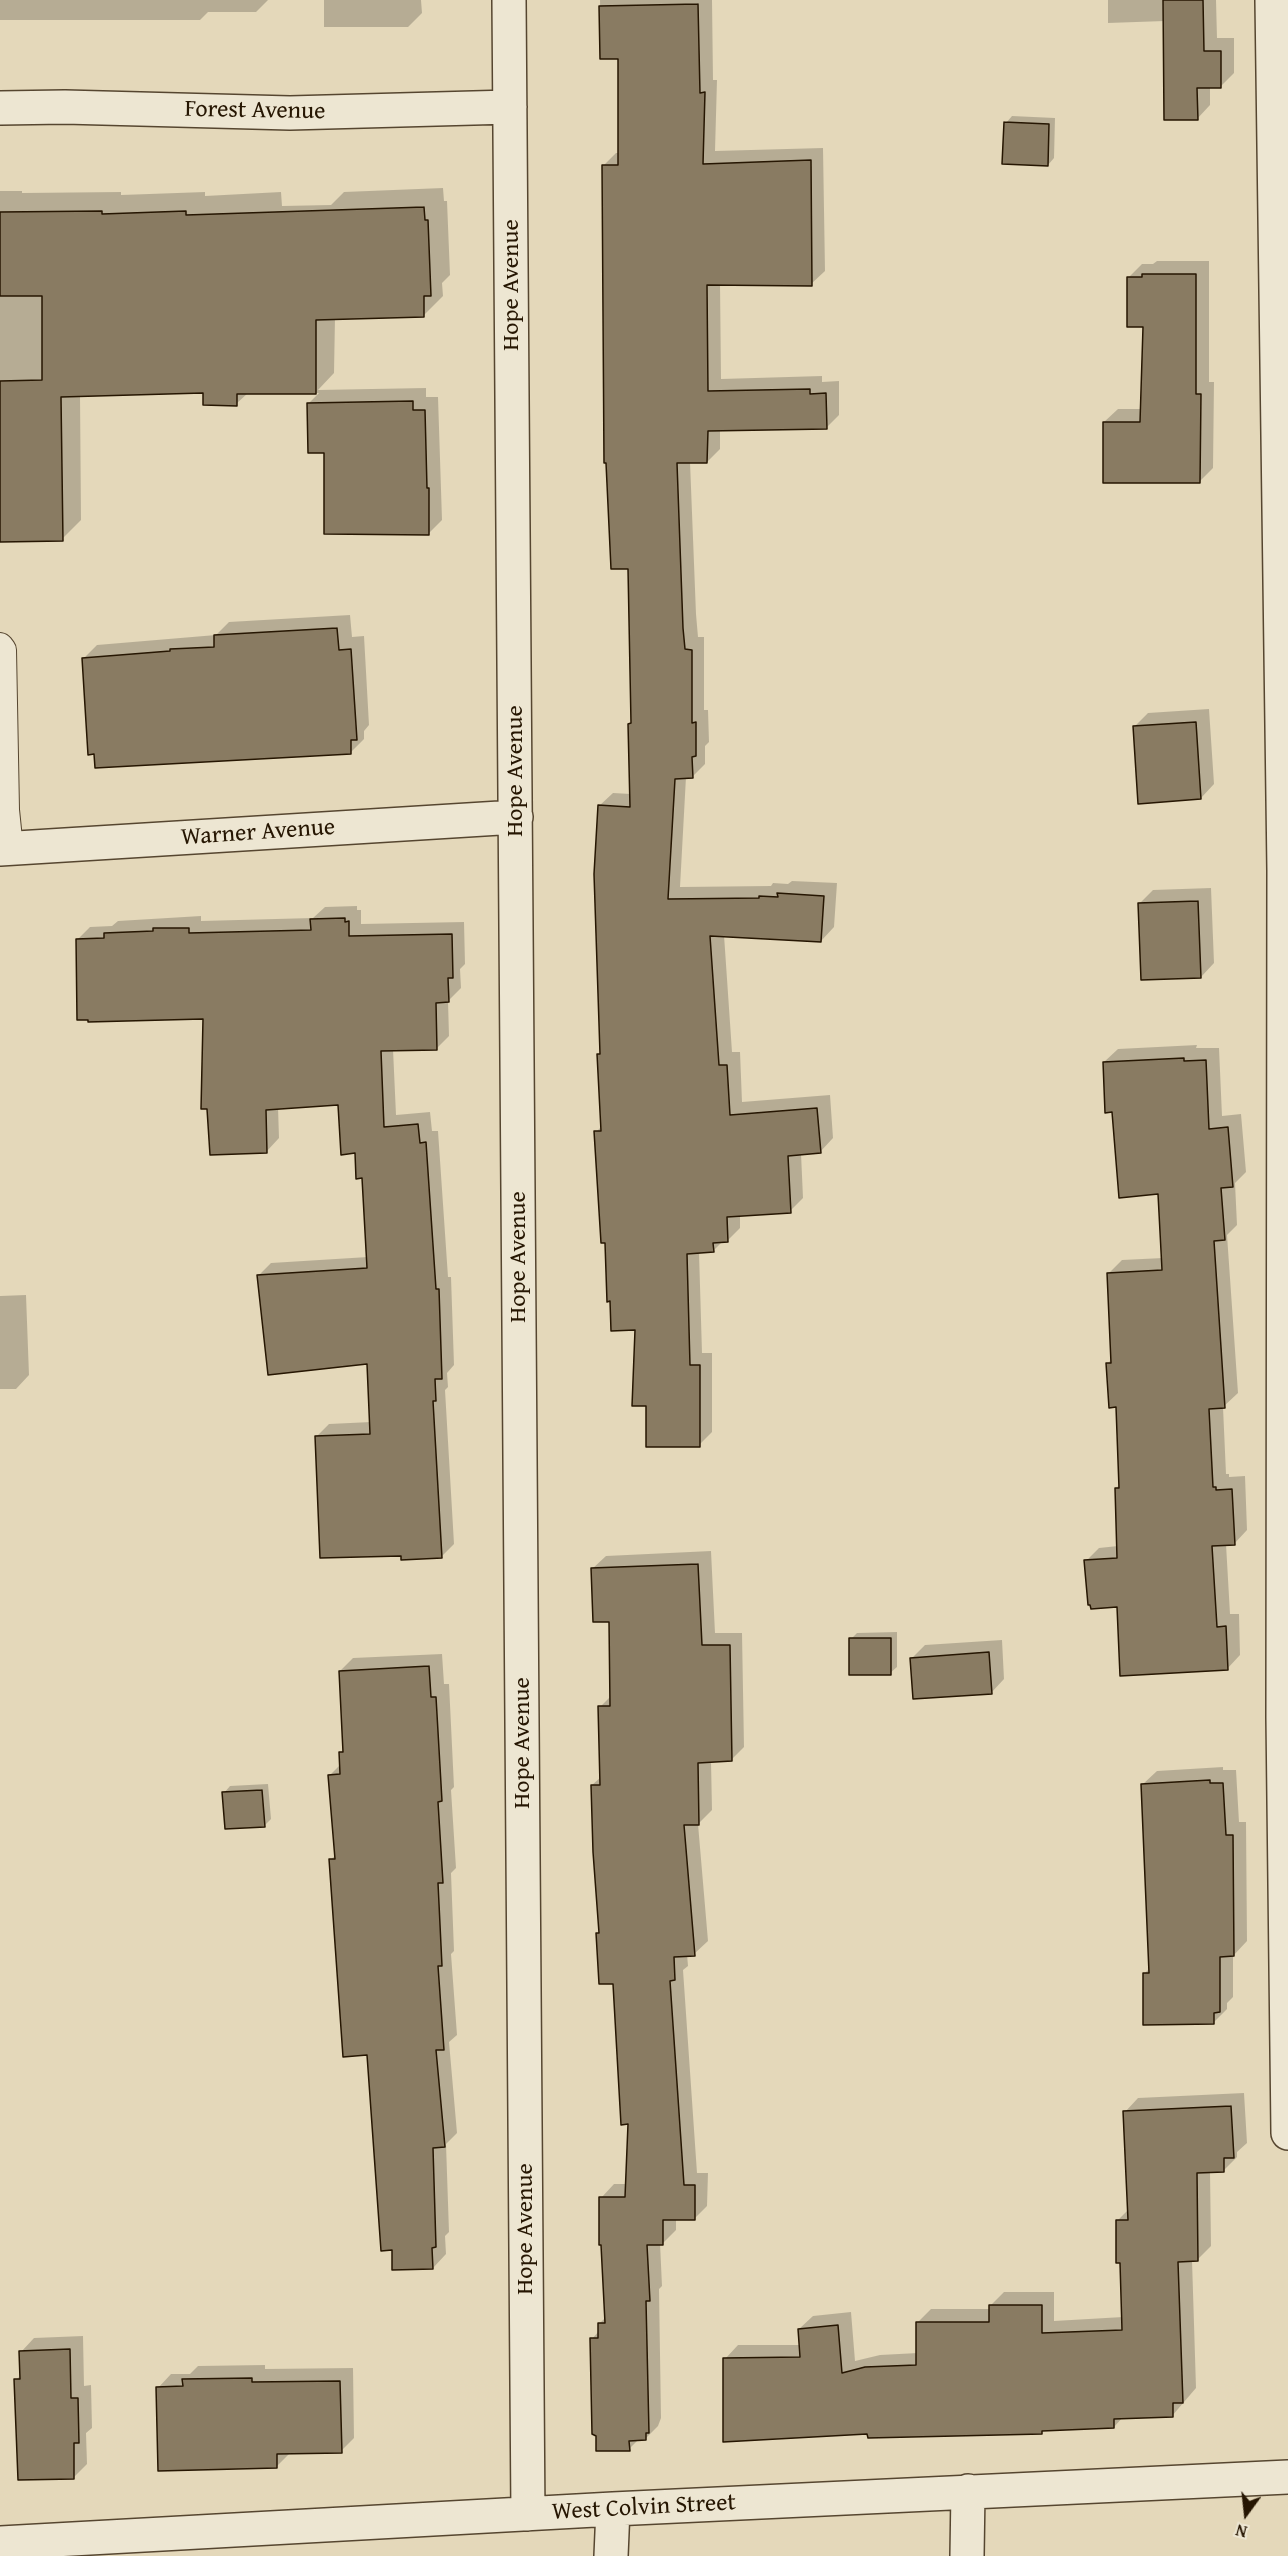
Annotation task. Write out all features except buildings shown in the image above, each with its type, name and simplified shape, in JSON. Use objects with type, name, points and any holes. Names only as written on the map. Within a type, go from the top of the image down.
[{"type":"street","name":"Hope Avenue","points":[[509,0],[528,2514]]},
{"type":"street","points":[[1272,0],[1281,206],[1288,2133]]},
{"type":"street","name":"Forest Avenue","points":[[0,108],[65,107],[290,113],[510,107]]},
{"type":"street","name":"Warner Avenue","points":[[5,849],[516,817]]},
{"type":"street","name":"West Colvin Street","points":[[0,2543],[613,2509],[1288,2477]]},
{"type":"street","points":[[967,2556],[968,2491]]},
{"type":"street","points":[[611,2556],[613,2509]]},
{"type":"lane","points":[[0,646],[3,650],[5,849]]}]
